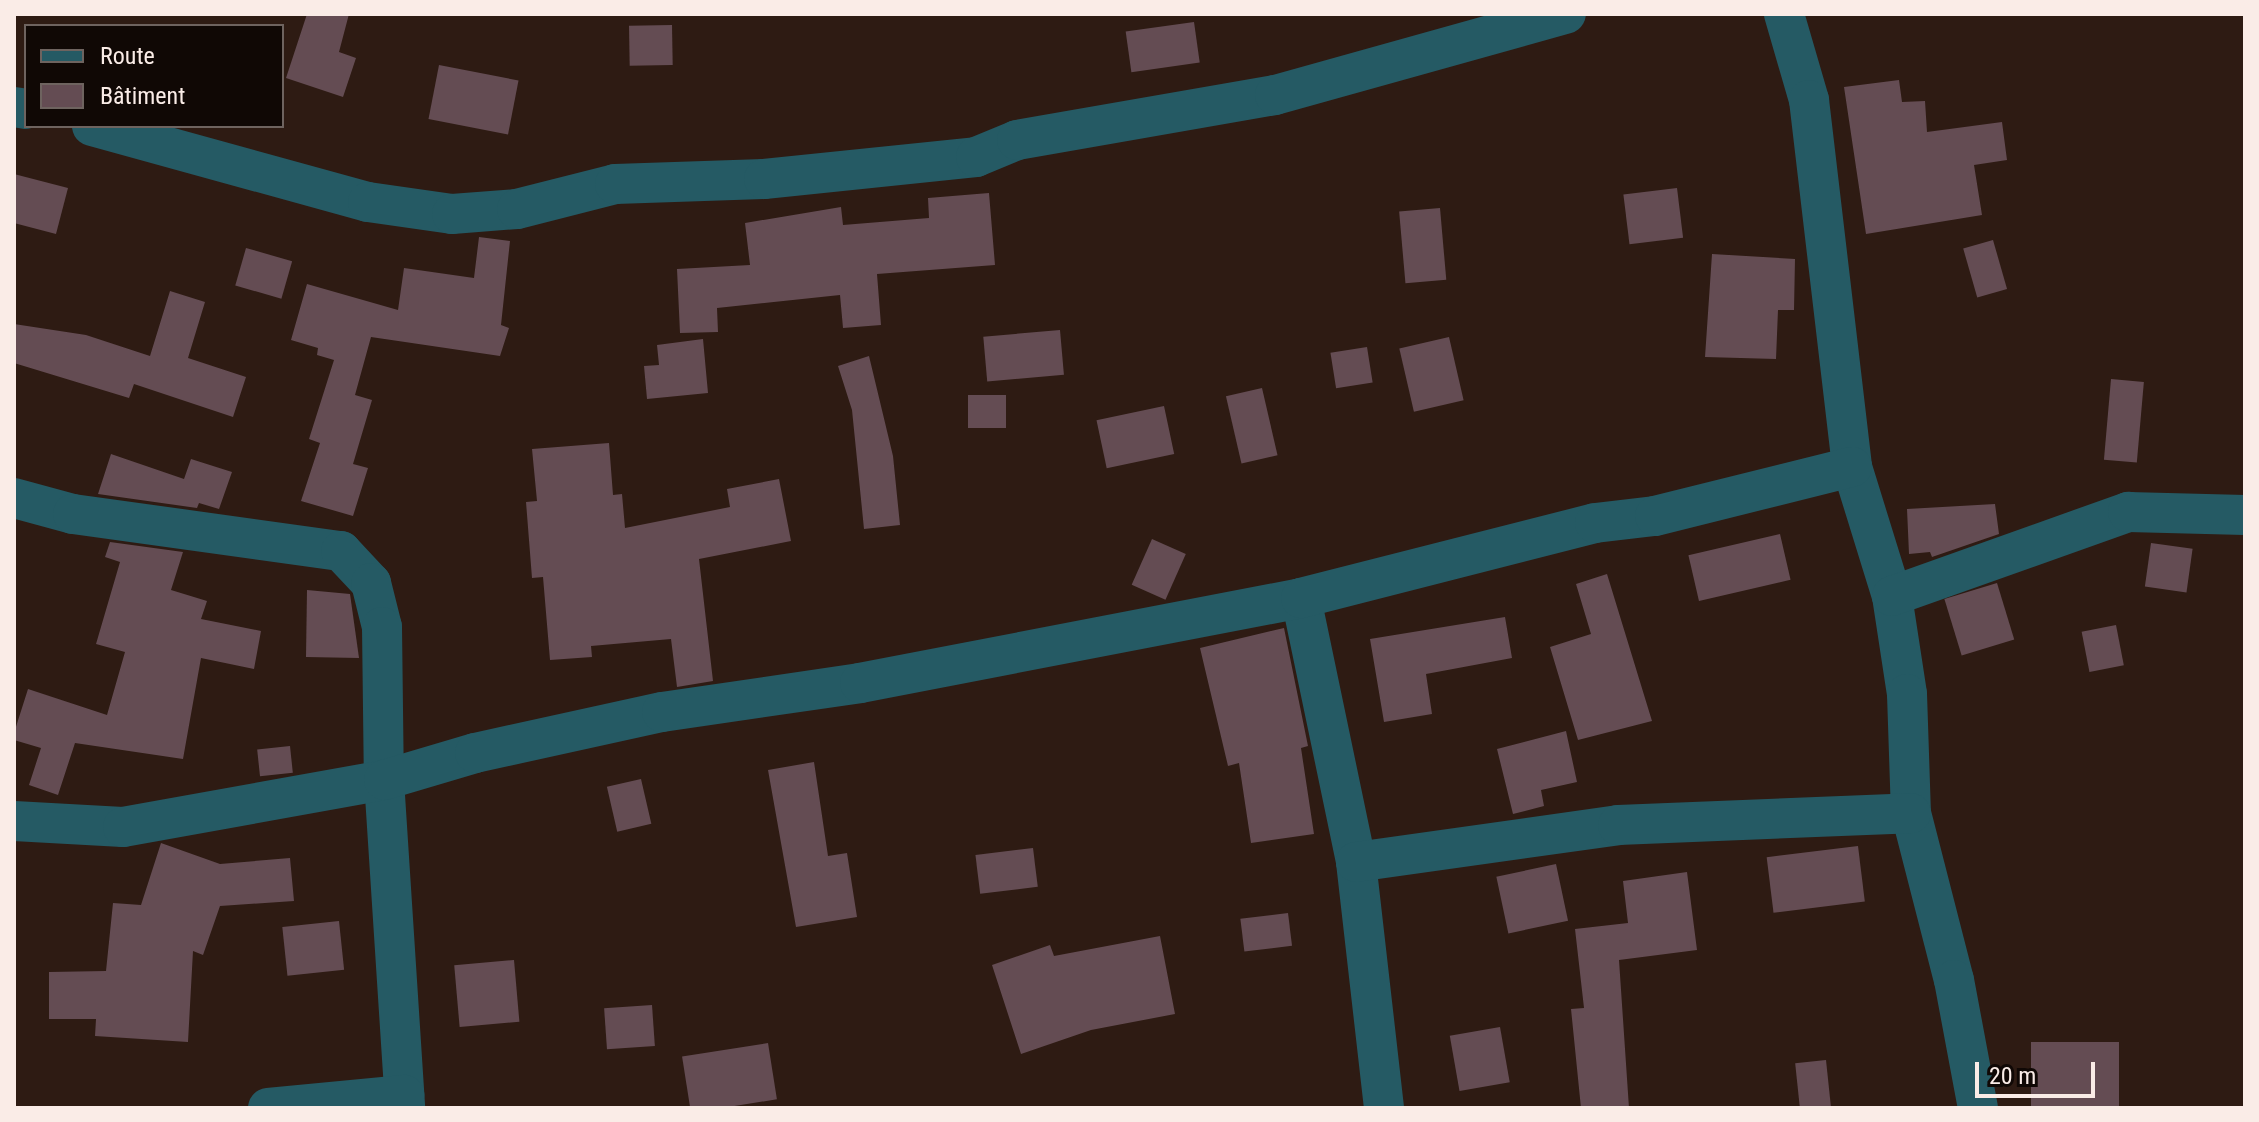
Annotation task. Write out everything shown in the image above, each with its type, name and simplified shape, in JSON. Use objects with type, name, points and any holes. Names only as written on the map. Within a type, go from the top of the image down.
[{"type":"street","points":[[99,128],[368,202],[452,214],[504,210],[615,184],[764,179],[976,157],[1017,140],[1275,95],[1566,14]]},
{"type":"street","points":[[1784,14],[1809,100],[1852,467],[1892,596],[1907,694],[1911,813],[1954,980],[1978,1108]]},
{"type":"street","points":[[14,821],[123,827],[384,780],[475,753],[662,712],[860,683],[1301,598],[1595,523],[1655,516],[1852,467]]},
{"type":"street","points":[[14,498],[73,514],[341,551],[356,562],[371,583],[382,627],[384,780],[404,1101],[268,1108]]},
{"type":"street","points":[[1892,596],[2128,512],[2245,515]]},
{"type":"street","points":[[1301,598],[1356,862],[1384,1108]]},
{"type":"street","points":[[1356,862],[1618,825],[1911,813]]},
{"type":"building","points":[[307,14],[349,14],[339,52],[356,58],[343,97],[286,78]]},
{"type":"building","points":[[1194,22],[1200,63],[1131,72],[1126,32]]},
{"type":"building","points":[[672,25],[673,65],[630,66],[629,26]]},
{"type":"building","points":[[439,65],[519,80],[508,134],[429,119]]},
{"type":"building","points":[[1899,80],[1902,102],[1925,101],[1927,132],[2002,122],[2007,160],[1974,165],[1982,215],[1866,234],[1844,87]]},
{"type":"building","points":[[14,174],[68,188],[56,234],[14,223]]},
{"type":"building","points":[[1677,188],[1683,238],[1629,244],[1623,195]]},
{"type":"building","points":[[989,193],[995,265],[877,274],[881,325],[843,328],[840,295],[717,308],[718,332],[680,333],[677,269],[750,265],[745,223],[841,207],[843,225],[929,218],[928,198]]},
{"type":"building","points":[[1440,208],[1446,280],[1405,283],[1399,212]]},
{"type":"building","points":[[479,237],[510,241],[501,325],[509,328],[500,356],[371,337],[355,395],[372,400],[353,464],[368,468],[353,516],[301,501],[320,443],[309,439],[334,360],[317,355],[318,348],[291,340],[307,284],[398,310],[404,268],[474,278]]},
{"type":"building","points":[[1993,240],[2007,289],[1977,298],[1963,249]]},
{"type":"building","points":[[246,248],[292,261],[281,299],[235,285]]},
{"type":"building","points":[[1712,254],[1795,259],[1794,310],[1778,310],[1776,359],[1705,357]]},
{"type":"building","points":[[170,291],[205,302],[188,358],[246,377],[233,417],[134,384],[129,398],[14,363],[14,324],[86,335],[150,356]]},
{"type":"building","points":[[1060,330],[1064,375],[987,382],[983,337]]},
{"type":"building","points":[[1449,337],[1464,400],[1414,412],[1399,348]]},
{"type":"building","points":[[703,339],[708,393],[647,399],[644,366],[659,365],[657,345]]},
{"type":"building","points":[[1367,347],[1373,383],[1336,388],[1330,353]]},
{"type":"building","points":[[869,356],[893,456],[900,525],[864,529],[852,410],[838,366]]},
{"type":"building","points":[[2111,379],[2144,382],[2137,463],[2104,460]]},
{"type":"building","points":[[1262,388],[1278,455],[1241,464],[1226,396]]},
{"type":"building","points":[[968,395],[1006,395],[1006,428],[968,428]]},
{"type":"building","points":[[1164,406],[1174,454],[1107,468],[1097,420]]},
{"type":"building","points":[[609,443],[613,495],[622,494],[625,528],[730,507],[727,489],[779,479],[791,541],[699,559],[713,681],[677,687],[671,639],[591,646],[592,657],[550,660],[543,577],[532,578],[526,502],[537,501],[532,449]]},
{"type":"building","points":[[111,454],[184,479],[191,459],[232,472],[219,509],[199,503],[197,508],[98,494]]},
{"type":"building","points":[[1995,504],[1999,534],[1932,557],[1930,552],[1909,554],[1907,509]]},
{"type":"building","points":[[1780,534],[1791,580],[1699,601],[1688,555]]},
{"type":"building","points":[[1152,539],[1186,554],[1165,600],[1132,585]]},
{"type":"building","points":[[110,542],[183,552],[171,590],[207,601],[201,619],[261,631],[254,669],[201,658],[183,759],[75,743],[58,795],[29,785],[41,748],[14,740],[14,733],[28,689],[107,715],[125,652],[96,644],[120,562],[105,557]]},
{"type":"building","points":[[2151,543],[2193,549],[2186,592],[2145,587]]},
{"type":"building","points":[[1607,574],[1652,721],[1578,740],[1550,647],[1591,634],[1576,584]]},
{"type":"building","points":[[1997,583],[2014,639],[1962,656],[1944,599]]},
{"type":"building","points":[[307,590],[350,594],[359,658],[306,657]]},
{"type":"building","points":[[1505,617],[1512,658],[1426,674],[1432,714],[1384,722],[1370,639]]},
{"type":"building","points":[[2116,625],[2124,665],[2089,672],[2082,632]]},
{"type":"building","points":[[1284,628],[1308,746],[1301,748],[1314,834],[1251,843],[1239,763],[1228,766],[1200,648]]},
{"type":"building","points":[[1566,731],[1577,782],[1541,790],[1544,806],[1513,814],[1497,749]]},
{"type":"building","points":[[290,746],[293,773],[260,776],[257,749]]},
{"type":"building","points":[[814,762],[828,856],[847,853],[857,917],[796,927],[768,770]]},
{"type":"building","points":[[641,779],[651,824],[617,832],[607,787]]},
{"type":"building","points":[[161,843],[220,864],[290,858],[294,901],[220,906],[203,955],[193,951],[188,1042],[95,1036],[96,1019],[49,1019],[49,972],[106,971],[113,903],[141,905]]},
{"type":"building","points":[[1858,846],[1865,902],[1774,913],[1767,857]]},
{"type":"building","points":[[1033,848],[1038,887],[980,894],[975,855]]},
{"type":"building","points":[[1556,864],[1568,921],[1508,933],[1496,877]]},
{"type":"building","points":[[1687,872],[1697,950],[1619,960],[1629,1108],[1581,1108],[1571,1009],[1584,1008],[1575,929],[1628,923],[1623,881]]},
{"type":"building","points":[[1288,913],[1292,946],[1244,952],[1240,919]]},
{"type":"building","points":[[339,921],[344,970],[287,976],[282,927]]},
{"type":"building","points":[[1160,936],[1175,1014],[1091,1030],[1021,1054],[992,965],[1050,945],[1054,956]]},
{"type":"building","points":[[514,960],[519,1022],[460,1027],[454,965]]},
{"type":"building","points":[[652,1005],[655,1046],[607,1049],[604,1008]]},
{"type":"building","points":[[1500,1027],[1510,1082],[1459,1091],[1450,1036]]},
{"type":"building","points":[[2031,1042],[2119,1042],[2119,1108],[2031,1108]]},
{"type":"building","points":[[768,1043],[777,1099],[722,1108],[690,1108],[682,1057]]},
{"type":"building","points":[[1826,1060],[1831,1108],[1800,1108],[1795,1063]]}]
